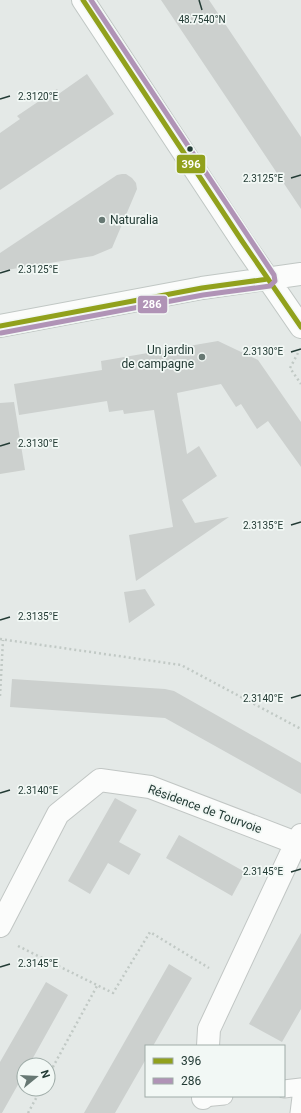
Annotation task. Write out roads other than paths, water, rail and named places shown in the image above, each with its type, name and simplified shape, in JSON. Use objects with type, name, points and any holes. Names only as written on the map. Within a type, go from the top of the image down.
[{"type":"street","points":[[83,0],[301,327]]},
{"type":"street","points":[[0,326],[202,288],[301,274]]},
{"type":"street","name":"Résidence de Tourvoie","points":[[0,926],[58,814],[100,780],[150,787],[298,839],[209,1029],[208,1045]]},
{"type":"lane","points":[[285,1089],[301,1087]]},
{"type":"lane","points":[[299,1113],[301,1097]]},
{"type":"place","name":"Naturalia","points":[[102,220]]},
{"type":"place","name":"Un jardin de campagne","points":[[202,357]]}]
